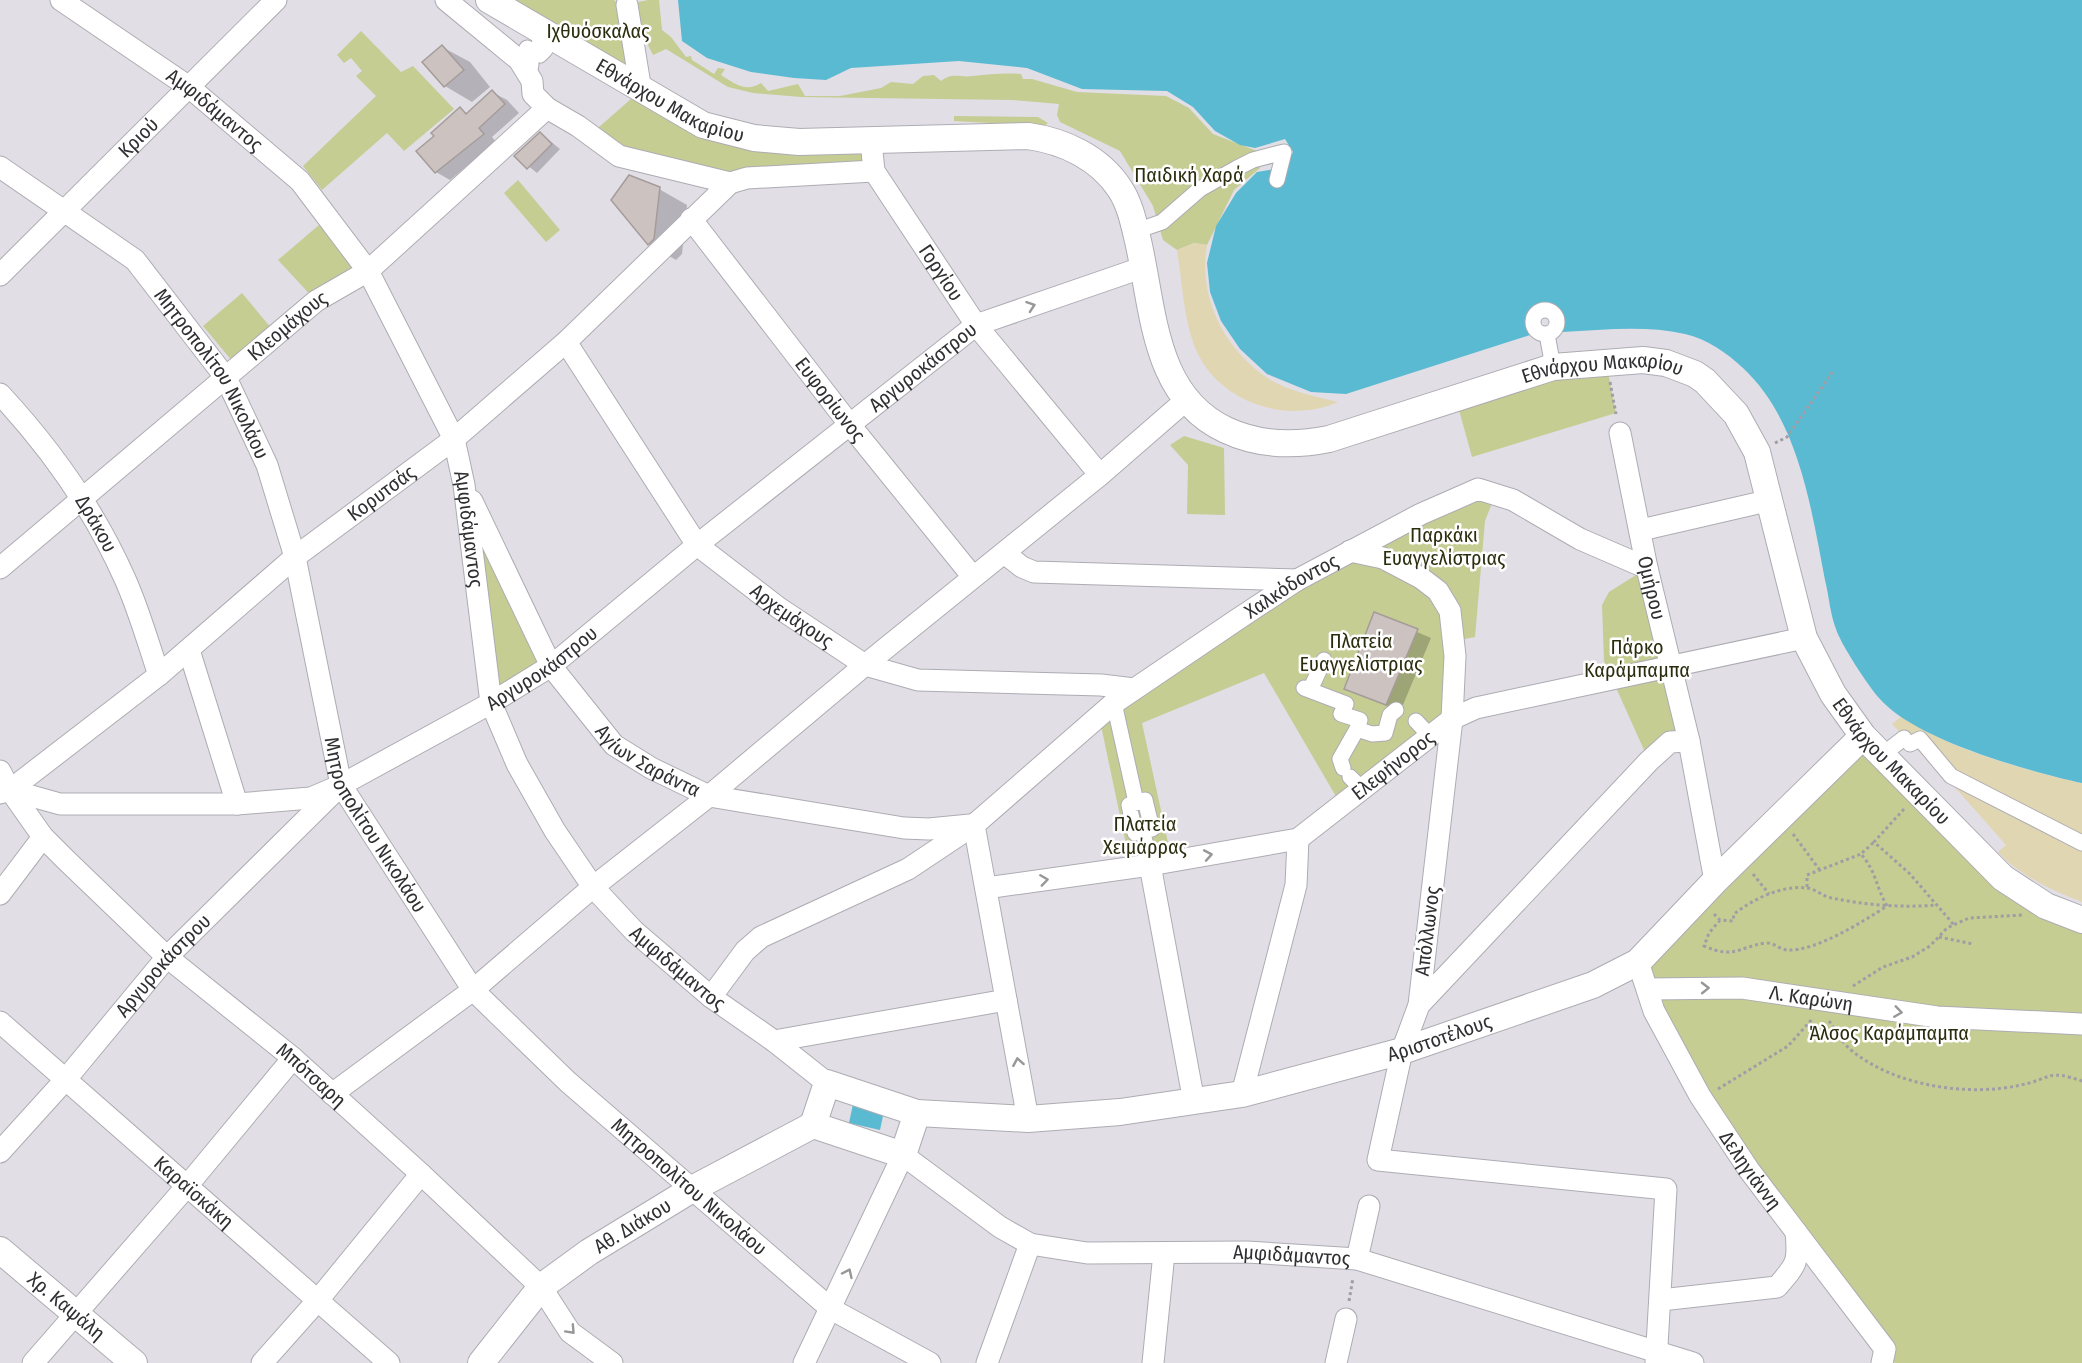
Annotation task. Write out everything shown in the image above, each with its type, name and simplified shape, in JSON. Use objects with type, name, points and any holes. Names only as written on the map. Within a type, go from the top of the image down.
[{"type":"street","name":"Αμφιδάμαντος","points":[[61,0],[189,87],[300,181],[368,272],[454,439],[464,485],[491,703],[517,764],[555,831],[592,888],[634,931],[711,997],[774,1041],[827,1083]]},
{"type":"street","name":"Κριού","points":[[0,275],[276,0]]},
{"type":"street","points":[[446,0],[519,60],[532,81],[533,94],[547,108],[578,126],[619,156],[738,180],[874,171]]},
{"type":"street","name":"Εθνάρχου Μακαρίου","points":[[489,0],[641,91],[703,125],[754,138],[799,142],[1010,135],[1046,138],[1063,144],[1092,160],[1120,189],[1136,231],[1164,360],[1185,401],[1213,424],[1242,437],[1276,443],[1310,443],[1360,431],[1552,367],[1643,360],[1666,363],[1695,374],[1726,400],[1745,427],[1758,452],[1804,638],[1833,694],[1863,736],[2003,878],[2046,906],[2082,920]]},
{"type":"street","points":[[627,5],[641,91]]},
{"type":"street","points":[[528,75],[531,64],[525,52],[527,48],[540,55],[545,50],[539,44],[544,34]]},
{"type":"street","name":"Κλεομάχους","points":[[0,568],[316,301],[368,272],[547,108]]},
{"type":"street","name":"Γοργίου","points":[[871,141],[874,171],[976,325],[1100,475]]},
{"type":"street","points":[[1136,231],[1162,222],[1200,189],[1237,168],[1252,160],[1284,152],[1277,180]]},
{"type":"street","name":"Μητροπολίτου Νικολάου","points":[[0,167],[135,260],[226,378],[267,465],[295,557],[341,785],[473,990],[568,1082],[694,1188],[831,1309],[930,1363]]},
{"type":"street","name":"Κορυτσάς","points":[[5,792],[159,675],[295,557],[454,439],[566,342],[691,219],[738,180]]},
{"type":"street","name":"Ευφορίωνος","points":[[691,219],[850,425],[974,577]]},
{"type":"street","name":"Αργυροκάστρου","points":[[0,1152],[66,1079],[167,957],[341,785],[491,703],[551,666],[697,545],[976,325],[1144,267]]},
{"type":"street","points":[[1547,334],[1552,367]]},
{"type":"street","name":"Αρχεμάχους","points":[[566,342],[697,545],[779,608],[865,665],[918,680],[1101,685],[1134,689]]},
{"type":"street","name":"Δράκου","points":[[0,394],[42,439],[83,498],[126,580],[159,675]]},
{"type":"street","points":[[332,1094],[473,990],[592,888],[1100,475],[1185,401]]},
{"type":"street","name":"Ομήρου","points":[[1620,434],[1647,568],[1689,741],[1709,887]]},
{"type":"street","name":"Αγίων Σαράντα","points":[[464,485],[551,666],[614,745],[651,768],[709,795],[904,828],[929,830],[974,825]]},
{"type":"street","name":"Χαλκόδοντος","points":[[711,997],[745,951],[761,937],[908,869],[974,825],[1134,689],[1297,580],[1421,514],[1478,489],[1513,500],[1580,539],[1647,568]]},
{"type":"street","points":[[1641,530],[1771,500]]},
{"type":"street","name":"Απόλλωνος","points":[[1350,551],[1383,558],[1404,567],[1438,591],[1446,601],[1452,622],[1455,656],[1452,719],[1419,1005],[1402,1051],[1378,1160],[1666,1189],[1661,1300]]},
{"type":"street","points":[[1004,553],[1022,567],[1034,572],[1297,580]]},
{"type":"street","name":"Ελεφήνορος","points":[[986,888],[1150,865],[1298,839],[1351,778],[1423,728],[1452,719],[1476,708],[1672,664],[1804,638]]},
{"type":"street","points":[[189,650],[237,804]]},
{"type":"street","points":[[1324,660],[1307,689],[1346,704],[1341,714],[1360,720],[1340,759],[1351,778]]},
{"type":"street","points":[[1114,704],[1136,802],[1129,805],[1135,833],[1143,832],[1194,1102]]},
{"type":"street","points":[[1357,729],[1372,734],[1385,732],[1390,715],[1396,710]]},
{"type":"street","name":"Αριστοτέλους","points":[[827,1083],[917,1113],[1028,1119],[1194,1102],[1242,1094],[1402,1051],[1593,985],[1638,962],[1709,887],[1863,736]]},
{"type":"street","points":[[1882,755],[1907,741],[1920,739],[1951,776],[2082,843]]},
{"type":"street","points":[[1419,1005],[1649,761],[1670,742],[1689,741]]},
{"type":"street","name":"Μπότσαρη","points":[[0,771],[5,792],[43,837],[167,957],[293,1058],[421,1173],[541,1287],[570,1332],[612,1363]]},
{"type":"street","points":[[5,792],[60,804],[237,804],[311,798],[341,785]]},
{"type":"street","points":[[974,825],[1028,1119]]},
{"type":"street","points":[[0,894],[43,837]]},
{"type":"street","points":[[1242,1094],[1296,885],[1298,839]]},
{"type":"street","name":"Δεληγιάννη","points":[[1638,962],[1654,1011],[1700,1096],[1749,1170],[1885,1349],[1882,1363]]},
{"type":"street","name":"Λ. Καρώνη","points":[[1647,989],[1742,988],[1937,1017],[2082,1024]]},
{"type":"street","points":[[774,1041],[1006,1000]]},
{"type":"street","name":"Καραϊσκάκη","points":[[0,1022],[389,1363]]},
{"type":"street","points":[[33,1363],[187,1186],[293,1058]]},
{"type":"street","points":[[827,1083],[813,1125],[903,1155]]},
{"type":"street","points":[[804,1363],[903,1155],[917,1113]]},
{"type":"street","name":"Αθ. Διάκου","points":[[481,1363],[541,1287],[589,1252],[694,1188],[813,1125]]},
{"type":"street","name":"Αμφιδάμαντος","points":[[903,1155],[1000,1227],[1030,1244],[1088,1253],[1247,1251],[1357,1259],[1657,1358],[1694,1363]]},
{"type":"street","points":[[262,1363],[318,1300],[421,1173]]},
{"type":"street","points":[[1357,1259],[1369,1206]]},
{"type":"street","points":[[1657,1358],[1661,1300],[1777,1287],[1792,1270],[1799,1257],[1796,1231]]},
{"type":"street","points":[[987,1363],[1030,1244]]},
{"type":"street","name":"Χρ. Καψάλη","points":[[0,1250],[134,1363]]},
{"type":"street","points":[[1153,1363],[1164,1252]]},
{"type":"street","points":[[1336,1363],[1346,1319]]},
{"type":"path","points":[[1606,362],[1620,434]]},
{"type":"path","points":[[1758,452],[1787,437],[1834,370]]},
{"type":"path","points":[[1807,887],[1807,875],[1861,854],[1901,811],[1920,796]]},
{"type":"path","points":[[1783,814],[1798,843],[1819,869]]},
{"type":"path","points":[[1874,842],[1910,874],[1954,925]]},
{"type":"path","points":[[1861,854],[1873,868],[1879,893],[1887,906]]},
{"type":"path","points":[[1740,857],[1769,894]]},
{"type":"path","points":[[1709,887],[1720,920]]},
{"type":"path","points":[[1720,920],[1733,921],[1734,914],[1746,904],[1769,894],[1807,887],[1830,898],[1887,906],[1937,905]]},
{"type":"path","points":[[1720,920],[1709,933],[1704,946],[1721,953],[1736,953],[1768,943],[1787,950],[1809,945],[1850,930],[1887,906]]},
{"type":"path","points":[[1939,937],[1973,944]]},
{"type":"path","points":[[1827,1017],[1849,1049],[1868,1062],[1917,1082],[1956,1088],[2022,1085],[2058,1073],[2082,1081]]},
{"type":"path","points":[[1346,1319],[1357,1259]]},
{"type":"green space","name":"Ιχθυόσκαλας","points":[[489,0],[614,0],[629,15],[641,91],[703,125],[871,141],[874,171],[730,183],[590,135],[640,91]]},
{"type":"green space","name":"Παιδική Χαρά","points":[[659,0],[662,30],[671,37],[686,57],[691,56],[692,60],[714,74],[718,68],[725,69],[721,75],[740,86],[750,87],[761,83],[768,91],[798,84],[805,96],[840,96],[881,88],[891,82],[913,84],[923,76],[934,75],[941,81],[953,76],[1021,74],[1023,79],[1032,79],[1077,92],[1166,96],[1189,108],[1213,134],[1257,151],[1260,168],[1234,190],[1207,245],[1194,243],[1177,250],[1163,240],[1153,206],[1120,151],[1060,122],[1057,115],[1059,104],[1012,100],[801,97],[753,93],[728,87],[666,49],[653,55],[640,29],[634,3]]},
{"type":"green space","points":[[361,31],[401,72],[413,66],[454,109],[404,151],[387,133],[322,190],[303,166],[376,96],[356,76],[362,71],[351,58],[344,63],[337,55]]},
{"type":"green space","points":[[954,116],[1038,117],[1048,123],[1044,126],[954,121]]},
{"type":"green space","points":[[518,180],[560,230],[546,242],[504,193]]},
{"type":"green space","points":[[319,225],[368,271],[316,301],[278,260]]},
{"type":"green space","points":[[242,293],[277,335],[238,368],[203,326]]},
{"type":"green space","points":[[1606,362],[1616,413],[1472,457],[1456,399]]},
{"type":"green space","points":[[1184,436],[1224,448],[1225,515],[1187,514],[1188,465],[1170,445]]},
{"type":"green space","points":[[464,485],[551,666],[491,703]]},
{"type":"green space","name":"Πλατεία Ευαγγελίστριας","points":[[1496,493],[1485,521],[1475,637],[1454,641],[1452,719],[1341,805],[1264,673],[1142,723],[1172,861],[1131,868],[1099,716],[1350,551]]},
{"type":"green space","name":"Πάρκο Καράμπαμπα","points":[[1647,568],[1689,741],[1649,761],[1604,661],[1602,605],[1609,592]]},
{"type":"green space","name":"Άλσος Καράμπαμπα","points":[[1863,736],[2003,878],[2082,920],[2082,1363],[1895,1363],[1749,1170],[1638,962]]},
{"type":"sand","points":[[1194,243],[1207,245],[1206,282],[1216,318],[1225,334],[1248,363],[1280,385],[1338,402],[1317,409],[1295,411],[1273,409],[1252,403],[1233,393],[1216,379],[1202,362],[1193,342],[1185,308],[1177,250]]},
{"type":"sand","points":[[1902,716],[1942,739],[1965,749],[2036,772],[2082,783],[2082,902],[2026,875],[1998,852],[2006,845],[1960,793],[1892,724]]},
{"type":"water","points":[[678,0],[2082,0],[2082,783],[2004,762],[1945,740],[1896,713],[1879,698],[1855,665],[1836,629],[1808,495],[1790,439],[1762,389],[1743,368],[1709,343],[1693,336],[1670,331],[1624,329],[1562,332],[1559,312],[1544,305],[1531,315],[1533,334],[1346,394],[1311,392],[1267,374],[1240,349],[1221,321],[1210,292],[1207,263],[1216,226],[1236,193],[1257,172],[1275,169],[1278,183],[1293,152],[1285,139],[1255,148],[1240,145],[1215,131],[1193,107],[1167,91],[1082,89],[1027,68],[959,61],[851,68],[826,80],[751,72],[707,58],[682,41]]},
{"type":"water","points":[[853,1104],[884,1111],[880,1130],[849,1123]]},
{"type":"building","points":[[442,45],[464,70],[444,87],[422,62]]},
{"type":"building","points":[[492,90],[505,104],[479,128],[484,134],[435,173],[416,151],[434,136],[431,133],[460,107],[466,114]]},
{"type":"building","points":[[540,132],[552,144],[527,169],[514,156]]},
{"type":"building","points":[[629,175],[660,187],[654,239],[648,245],[611,200]]},
{"type":"building","points":[[1374,612],[1418,629],[1386,705],[1344,689]]},
{"type":"park label","name":"Παρκάκι Ευαγγελίστριας","points":[[1444,546]]},
{"type":"park label","name":"Πλατεία Χειμάρρας","points":[[1145,836]]}]
